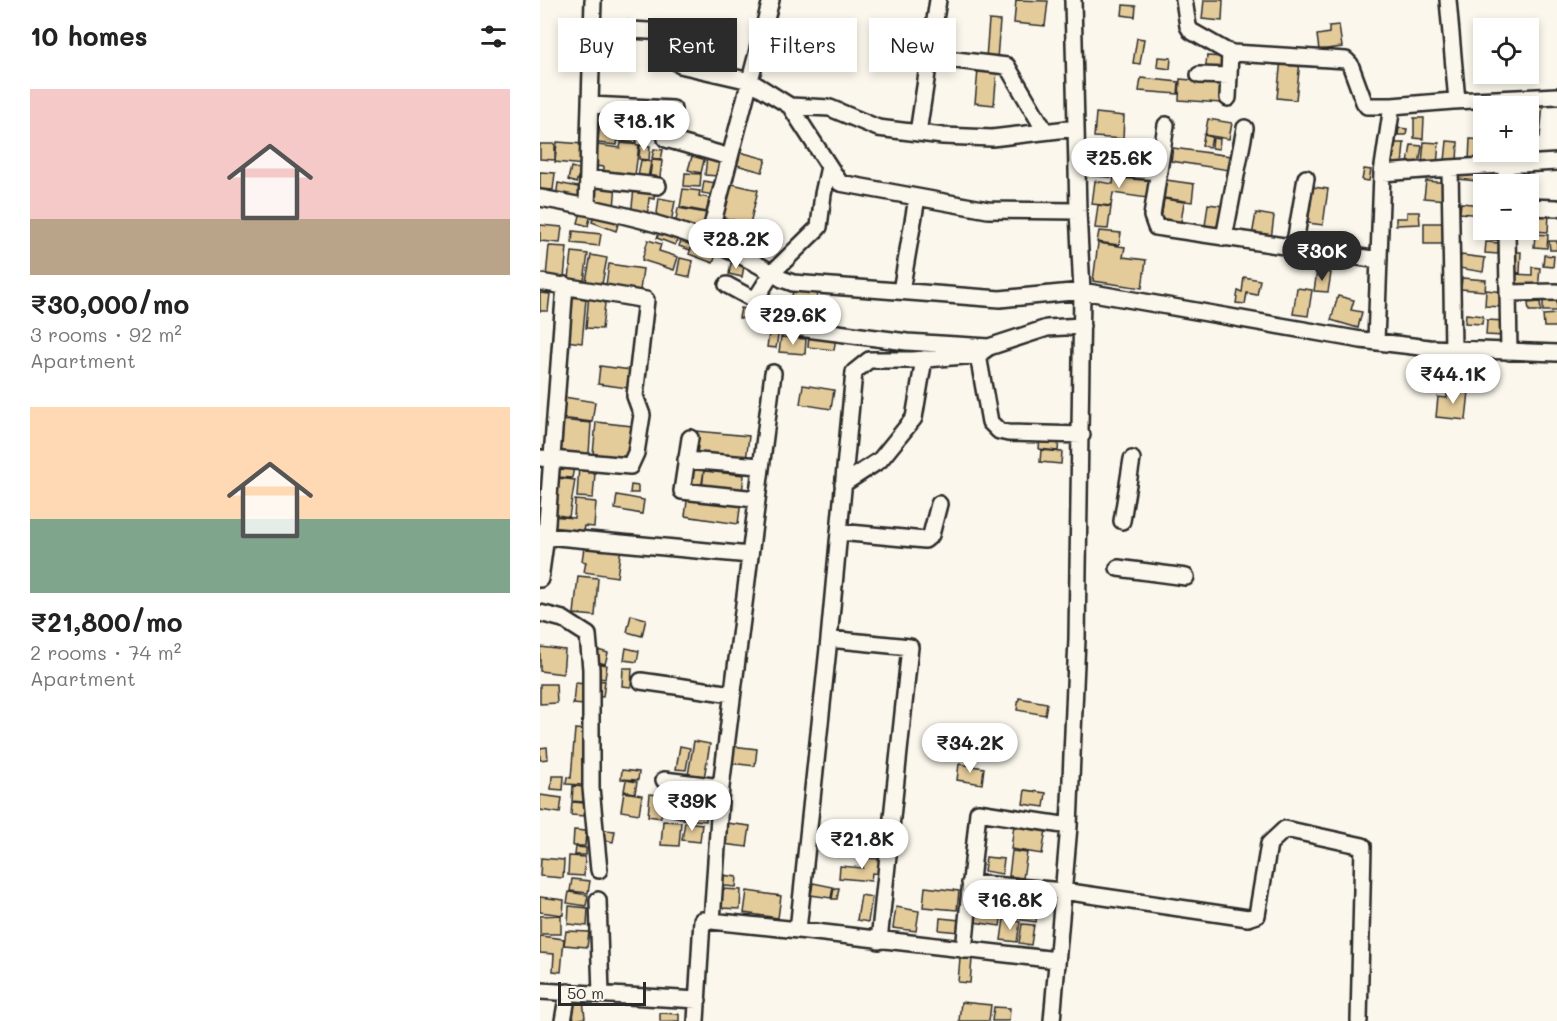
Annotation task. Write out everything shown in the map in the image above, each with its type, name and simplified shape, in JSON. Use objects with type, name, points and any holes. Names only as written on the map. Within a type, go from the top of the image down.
[{"type":"street","points":[[592,18],[593,0]]},
{"type":"street","points":[[708,241],[771,0]]},
{"type":"street","points":[[935,18],[938,0]]},
{"type":"street","points":[[1052,1021],[1069,826],[1082,435],[1082,291],[1073,0]]},
{"type":"street","points":[[1184,0],[1188,26],[1191,31],[1230,52],[1346,60],[1350,64],[1367,106],[1557,96]]},
{"type":"street","points":[[1448,0],[1457,101]]},
{"type":"street","points":[[636,30],[686,33],[680,65],[750,81],[790,106],[840,183],[988,210],[1078,211]]},
{"type":"street","points":[[1228,98],[1230,52]]},
{"type":"street","points":[[956,60],[1007,66],[1046,131]]},
{"type":"street","points":[[587,207],[591,72]]},
{"type":"street","points":[[918,133],[928,72]]},
{"type":"street","points":[[1199,75],[1229,76]]},
{"type":"street","points":[[590,105],[673,109],[666,140],[730,157]]},
{"type":"street","points":[[790,106],[830,108],[878,128],[918,133],[992,138],[1076,128]]},
{"type":"street","points":[[1376,342],[1382,173],[1392,106]]},
{"type":"street","points":[[1166,125],[1152,216],[1156,227],[1379,260]]},
{"type":"street","points":[[1224,238],[1245,128]]},
{"type":"street","points":[[1382,173],[1557,162]]},
{"type":"street","points":[[1077,165],[1160,172]]},
{"type":"street","points":[[1506,165],[1506,174]]},
{"type":"street","points":[[755,300],[772,273],[819,227],[829,167]]},
{"type":"street","points":[[1450,168],[1453,349]]},
{"type":"street","points":[[588,178],[658,186]]},
{"type":"street","points":[[1294,248],[1306,178]]},
{"type":"street","points":[[540,198],[660,225],[708,241],[793,283],[1000,299],[1082,291],[1376,342],[1453,349],[1557,353]]},
{"type":"street","points":[[901,291],[917,198]]},
{"type":"street","points":[[1539,207],[1557,208]]},
{"type":"street","points":[[1507,240],[1509,352]]},
{"type":"street","points":[[540,282],[646,300],[635,396],[642,415],[636,453],[630,466],[546,459]]},
{"type":"street","points":[[540,579],[546,459],[565,285]]},
{"type":"street","points":[[728,285],[782,315],[799,328],[984,351]]},
{"type":"street","points":[[1508,293],[1557,292]]},
{"type":"street","points":[[798,930],[854,372],[869,360],[924,359],[984,351],[1047,328],[1082,326]]},
{"type":"street","points":[[984,351],[990,422],[999,431],[1082,435]]},
{"type":"street","points":[[843,484],[880,460],[914,418],[924,359]]},
{"type":"street","points":[[712,921],[721,788],[773,373]]},
{"type":"street","points":[[690,438],[682,490],[756,499]]},
{"type":"street","points":[[1122,521],[1132,459]]},
{"type":"street","points":[[686,460],[760,466]]},
{"type":"street","points":[[839,532],[925,540],[931,535],[939,504]]},
{"type":"street","points":[[543,536],[750,555]]},
{"type":"street","points":[[1118,568],[1186,577]]},
{"type":"street","points":[[540,613],[563,618],[588,635],[591,669],[591,788],[599,870]]},
{"type":"street","points":[[829,639],[910,647],[879,941]]},
{"type":"street","points":[[641,681],[732,694]]},
{"type":"street","points":[[664,780],[721,788]]},
{"type":"street","points":[[963,950],[978,812],[1069,826]]},
{"type":"street","points":[[970,883],[1063,891],[1248,918],[1257,915],[1269,844],[1285,829],[1363,846],[1359,1021]]},
{"type":"street","points":[[598,900],[601,994]]},
{"type":"street","points":[[696,1021],[702,920],[1056,960]]},
{"type":"street","points":[[540,991],[698,1000]]},
{"type":"street","points":[[563,1021],[568,992]]},
{"type":"building","points":[[1016,0],[1048,1],[1045,26],[1014,23]]},
{"type":"building","points":[[1204,0],[1223,0],[1222,21],[1202,19]]},
{"type":"building","points":[[1123,5],[1136,6],[1135,17],[1122,15]]},
{"type":"building","points":[[989,20],[1000,21],[997,59],[986,58]]},
{"type":"building","points":[[1339,25],[1342,47],[1319,50],[1317,35],[1329,33],[1329,26]]},
{"type":"building","points":[[1137,38],[1144,39],[1140,64],[1133,63]]},
{"type":"building","points":[[1207,56],[1224,57],[1223,74],[1205,72]]},
{"type":"building","points":[[1158,57],[1171,58],[1170,69],[1157,67]]},
{"type":"building","points":[[1281,59],[1300,61],[1296,100],[1277,98]]},
{"type":"building","points":[[978,70],[997,71],[994,105],[975,103]]},
{"type":"building","points":[[1141,78],[1179,82],[1178,94],[1139,91]]},
{"type":"building","points":[[1180,79],[1223,83],[1221,103],[1179,100]]},
{"type":"building","points":[[1539,103],[1543,103],[1539,137]]},
{"type":"building","points":[[601,107],[621,109],[617,145],[598,143]]},
{"type":"building","points":[[623,110],[640,111],[636,143],[619,141]]},
{"type":"building","points":[[1096,113],[1124,116],[1123,139],[1094,137]]},
{"type":"building","points":[[1414,118],[1424,118],[1423,139],[1414,138]]},
{"type":"building","points":[[1208,119],[1232,123],[1229,139],[1205,135]]},
{"type":"building","points":[[1399,128],[1407,129],[1406,135],[1398,135]]},
{"type":"building","points":[[1204,135],[1212,137],[1210,147],[1202,146]]},
{"type":"building","points":[[1213,138],[1220,139],[1219,149],[1212,148]]},
{"type":"building","points":[[1470,139],[1473,139],[1473,161],[1469,161]]},
{"type":"building","points":[[1447,141],[1458,142],[1457,162],[1445,161]]},
{"type":"building","points":[[557,142],[584,144],[584,165],[555,162]]},
{"type":"building","points":[[1424,142],[1439,143],[1437,165],[1422,164]]},
{"type":"building","points":[[621,143],[639,145],[635,175],[604,171],[604,167],[595,166],[598,145],[620,148]]},
{"type":"building","points":[[1394,143],[1404,143],[1402,166],[1392,165]]},
{"type":"building","points":[[540,144],[555,144],[555,160],[540,159]]},
{"type":"building","points":[[640,145],[650,146],[649,160],[639,159]]},
{"type":"building","points":[[1411,145],[1422,146],[1419,165],[1408,164]]},
{"type":"building","points":[[1092,146],[1120,149],[1119,162],[1091,158]]},
{"type":"building","points":[[1173,148],[1231,156],[1229,170],[1171,161]]},
{"type":"building","points":[[654,149],[663,150],[661,160],[652,158]]},
{"type":"building","points":[[736,151],[766,159],[762,172],[733,164]]},
{"type":"building","points":[[693,153],[705,156],[701,173],[688,170]]},
{"type":"building","points":[[707,156],[720,157],[718,176],[705,175]]},
{"type":"building","points":[[641,160],[651,162],[648,178],[638,176]]},
{"type":"building","points":[[652,160],[662,161],[660,177],[650,176]]},
{"type":"building","points":[[571,167],[586,171],[584,179],[578,177],[576,183],[568,180]]},
{"type":"building","points":[[1487,168],[1504,170],[1504,174],[1487,174]]},
{"type":"building","points":[[1364,169],[1371,170],[1369,181],[1362,180]]},
{"type":"building","points":[[1510,169],[1523,170],[1523,174],[1510,174]]},
{"type":"building","points":[[1460,170],[1486,172],[1486,174],[1473,174],[1473,181],[1459,179]]},
{"type":"building","points":[[540,172],[555,173],[553,190],[540,189]]},
{"type":"building","points":[[685,173],[701,174],[700,187],[684,186]]},
{"type":"building","points":[[1114,175],[1149,180],[1147,198],[1113,193],[1111,206],[1092,204],[1095,181],[1113,184]]},
{"type":"building","points":[[1166,180],[1194,184],[1192,202],[1164,198]]},
{"type":"building","points":[[704,181],[716,183],[714,195],[702,193]]},
{"type":"building","points":[[1426,181],[1448,183],[1447,200],[1424,198]]},
{"type":"building","points":[[597,182],[616,184],[614,208],[595,207]]},
{"type":"building","points":[[558,183],[583,188],[580,202],[556,198]]},
{"type":"building","points":[[728,183],[758,190],[750,224],[720,217]]},
{"type":"building","points":[[1313,187],[1328,189],[1323,225],[1308,223]]},
{"type":"building","points":[[634,188],[655,190],[654,199],[649,198],[647,219],[631,216]]},
{"type":"building","points":[[683,189],[700,191],[699,196],[709,198],[707,212],[680,207]]},
{"type":"building","points":[[659,198],[675,201],[671,223],[656,221]]},
{"type":"building","points":[[1164,199],[1184,202],[1181,222],[1161,219]]},
{"type":"building","points":[[1461,203],[1473,204],[1473,214],[1460,213]]},
{"type":"building","points":[[1208,204],[1223,206],[1220,228],[1205,226]]},
{"type":"building","points":[[1098,205],[1111,207],[1108,229],[1095,228]]},
{"type":"building","points":[[582,208],[592,210],[588,226],[578,223]]},
{"type":"building","points":[[678,208],[706,213],[703,232],[675,227]]},
{"type":"building","points":[[1407,212],[1419,212],[1420,224],[1396,225],[1396,218],[1407,218]]},
{"type":"building","points":[[1539,212],[1549,213],[1548,232],[1539,231]]},
{"type":"building","points":[[1256,213],[1274,216],[1271,239],[1252,236]]},
{"type":"building","points":[[594,214],[619,221],[616,231],[592,222]]},
{"type":"building","points":[[723,219],[741,223],[739,231],[749,233],[747,239],[720,234]]},
{"type":"building","points":[[1424,223],[1448,223],[1448,244],[1424,244]]},
{"type":"building","points":[[540,225],[562,227],[560,243],[540,241]]},
{"type":"building","points":[[661,229],[679,236],[675,245],[657,238]]},
{"type":"building","points":[[573,231],[601,234],[599,246],[572,243]]},
{"type":"building","points":[[1099,231],[1121,233],[1119,245],[1097,242]]},
{"type":"building","points":[[1539,234],[1548,235],[1547,248],[1534,247],[1535,240],[1539,240]]},
{"type":"building","points":[[683,236],[694,240],[690,250],[679,246]]},
{"type":"building","points":[[648,240],[661,244],[659,251],[678,257],[674,270],[642,260]]},
{"type":"building","points":[[694,241],[718,250],[713,263],[689,254]]},
{"type":"building","points":[[1549,241],[1557,241],[1557,250],[1550,250]]},
{"type":"building","points":[[1486,242],[1499,243],[1498,254],[1485,253]]},
{"type":"building","points":[[1098,243],[1125,247],[1123,257],[1146,260],[1142,288],[1093,281]]},
{"type":"building","points":[[549,246],[567,247],[564,278],[546,277]]},
{"type":"building","points":[[572,252],[588,254],[584,281],[569,279]]},
{"type":"building","points":[[1514,252],[1521,252],[1520,273],[1512,272]]},
{"type":"building","points":[[591,255],[607,258],[602,284],[586,281]]},
{"type":"building","points":[[1461,255],[1485,258],[1483,272],[1459,268]]},
{"type":"building","points":[[1544,255],[1554,256],[1553,267],[1543,266]]},
{"type":"building","points":[[680,258],[693,261],[690,277],[677,274]]},
{"type":"building","points":[[731,263],[744,266],[742,277],[729,274]]},
{"type":"building","points":[[609,264],[643,269],[640,290],[606,285]]},
{"type":"building","points":[[1532,267],[1540,268],[1538,290],[1512,290],[1514,274],[1532,275]]},
{"type":"building","points":[[1317,271],[1331,273],[1328,292],[1314,291]]},
{"type":"building","points":[[1244,277],[1260,280],[1257,295],[1247,293],[1245,304],[1236,303],[1238,291],[1242,292]]},
{"type":"building","points":[[1462,278],[1486,280],[1485,291],[1461,289]]},
{"type":"building","points":[[793,288],[818,291],[816,309],[791,307]]},
{"type":"building","points":[[1297,288],[1312,290],[1308,316],[1293,314]]},
{"type":"building","points":[[1486,290],[1504,292],[1503,307],[1485,306]]},
{"type":"building","points":[[540,293],[550,294],[548,311],[540,311]]},
{"type":"building","points":[[589,294],[606,295],[602,329],[586,328]]},
{"type":"building","points":[[1557,295],[1557,311],[1543,311],[1543,296]]},
{"type":"building","points":[[1338,296],[1354,300],[1351,310],[1362,312],[1358,328],[1331,320]]},
{"type":"building","points":[[570,297],[586,299],[582,343],[566,341]]},
{"type":"building","points":[[1540,302],[1541,311],[1529,311],[1528,303]]},
{"type":"building","points":[[741,308],[770,313],[769,323],[739,318]]},
{"type":"building","points":[[1466,314],[1483,316],[1482,324],[1465,323]]},
{"type":"building","points":[[1557,314],[1557,327],[1544,327],[1543,315]]},
{"type":"building","points":[[1487,320],[1505,321],[1504,336],[1486,335]]},
{"type":"building","points":[[770,328],[779,330],[776,348],[767,347]]},
{"type":"building","points":[[809,334],[836,337],[834,350],[808,347]]},
{"type":"building","points":[[781,337],[806,339],[805,354],[779,352]]},
{"type":"building","points":[[600,366],[631,370],[628,388],[598,384]]},
{"type":"building","points":[[803,385],[834,390],[831,409],[800,404]]},
{"type":"building","points":[[1447,389],[1469,391],[1466,420],[1436,417],[1438,397],[1447,398]]},
{"type":"building","points":[[564,397],[595,402],[592,422],[561,418]]},
{"type":"building","points":[[560,420],[591,423],[589,454],[557,452]]},
{"type":"building","points":[[596,422],[632,426],[629,458],[593,454]]},
{"type":"building","points":[[696,431],[749,436],[746,461],[693,455]]},
{"type":"building","points":[[1040,436],[1059,438],[1058,451],[1039,449]]},
{"type":"building","points":[[1041,450],[1062,452],[1061,464],[1040,462]]},
{"type":"building","points":[[560,465],[574,467],[572,478],[558,477]]},
{"type":"building","points":[[579,465],[589,466],[588,473],[595,473],[593,498],[577,497]]},
{"type":"building","points":[[691,468],[704,470],[701,489],[688,486]]},
{"type":"building","points":[[704,471],[744,475],[742,493],[702,489]]},
{"type":"building","points":[[557,478],[575,480],[569,517],[552,514]]},
{"type":"building","points":[[631,485],[638,486],[638,493],[630,493]]},
{"type":"building","points":[[688,494],[741,501],[738,524],[685,516]]},
{"type":"building","points":[[617,495],[644,500],[642,514],[615,509]]},
{"type":"building","points":[[575,500],[596,502],[594,527],[584,526],[583,531],[550,528],[551,516],[574,518]]},
{"type":"building","points":[[585,541],[621,547],[617,577],[584,572],[586,562],[582,561]]},
{"type":"building","points":[[578,576],[598,578],[595,616],[574,614]]},
{"type":"building","points":[[631,615],[646,619],[642,636],[627,632]]},
{"type":"building","points":[[540,647],[565,650],[563,674],[540,671]]},
{"type":"building","points":[[626,648],[639,651],[637,662],[624,660]]},
{"type":"building","points":[[598,650],[608,653],[605,664],[595,661]]},
{"type":"building","points":[[595,663],[607,665],[605,679],[593,677]]},
{"type":"building","points":[[623,668],[632,668],[631,687],[622,686]]},
{"type":"building","points":[[593,680],[605,681],[603,697],[591,696]]},
{"type":"building","points":[[575,683],[586,684],[584,705],[573,704]]},
{"type":"building","points":[[540,684],[556,684],[557,703],[540,704]]},
{"type":"building","points":[[1019,698],[1047,703],[1045,715],[1017,710]]},
{"type":"building","points":[[575,729],[586,730],[582,785],[566,784],[567,777],[571,778]]},
{"type":"building","points":[[694,741],[710,744],[704,778],[688,775]]},
{"type":"building","points":[[680,746],[690,748],[686,770],[676,769]]},
{"type":"building","points":[[732,746],[757,749],[755,766],[730,763]]},
{"type":"building","points":[[547,747],[548,759],[540,760],[540,748]]},
{"type":"building","points":[[959,764],[984,768],[982,784],[957,780]]},
{"type":"building","points":[[622,770],[639,772],[638,780],[621,779]]},
{"type":"building","points":[[552,776],[564,776],[563,790],[551,789]]},
{"type":"building","points":[[626,780],[637,782],[635,793],[624,791]]},
{"type":"building","points":[[573,786],[585,787],[584,802],[572,801]]},
{"type":"building","points":[[1025,790],[1046,793],[1044,807],[1023,804]]},
{"type":"building","points":[[624,792],[642,795],[639,814],[621,811]]},
{"type":"building","points":[[650,794],[663,796],[661,818],[648,816]]},
{"type":"building","points":[[540,795],[562,798],[560,813],[540,810]]},
{"type":"building","points":[[671,795],[685,797],[681,818],[668,815]]},
{"type":"building","points":[[572,802],[585,803],[585,816],[571,815]]},
{"type":"building","points":[[685,807],[707,809],[706,821],[683,819]]},
{"type":"building","points":[[663,821],[681,822],[679,846],[661,845]]},
{"type":"building","points":[[685,822],[702,824],[700,842],[682,840]]},
{"type":"building","points":[[726,823],[750,826],[747,847],[723,844]]},
{"type":"building","points":[[1014,825],[1046,830],[1042,854],[1011,849]]},
{"type":"building","points":[[574,830],[586,831],[585,846],[573,846]]},
{"type":"building","points":[[604,830],[615,831],[613,842],[602,840]]},
{"type":"building","points":[[576,847],[586,848],[586,855],[575,855]]},
{"type":"building","points":[[1012,851],[1027,853],[1023,878],[1009,876]]},
{"type":"building","points":[[569,856],[585,857],[584,876],[568,875]]},
{"type":"building","points":[[986,857],[1004,859],[1002,874],[984,871]]},
{"type":"building","points":[[541,858],[564,860],[563,878],[540,876]]},
{"type":"building","points":[[864,858],[882,859],[880,874],[872,873],[871,881],[839,878],[840,866],[863,868]]},
{"type":"building","points":[[715,874],[737,877],[736,887],[714,885]]},
{"type":"building","points":[[572,879],[590,881],[588,893],[570,891]]},
{"type":"building","points":[[813,883],[833,887],[831,898],[811,895]]},
{"type":"building","points":[[925,887],[959,891],[957,910],[923,907]]},
{"type":"building","points":[[834,888],[839,888],[837,899],[832,899]]},
{"type":"building","points":[[979,888],[1005,892],[1000,926],[974,922]]},
{"type":"building","points":[[722,889],[741,890],[740,909],[721,908]]},
{"type":"building","points":[[747,891],[781,896],[778,918],[744,913]]},
{"type":"building","points":[[569,892],[588,895],[586,906],[567,903]]},
{"type":"building","points":[[1006,893],[1039,897],[1036,922],[1003,917]]},
{"type":"building","points":[[861,895],[872,897],[868,922],[857,920]]},
{"type":"building","points":[[540,897],[564,900],[563,915],[540,912]]},
{"type":"building","points":[[569,906],[588,908],[587,926],[568,924]]},
{"type":"building","points":[[896,907],[919,911],[916,931],[893,928]]},
{"type":"building","points":[[561,915],[561,934],[540,934],[540,916]]},
{"type":"building","points":[[940,918],[960,920],[959,932],[939,930]]},
{"type":"building","points":[[1004,919],[1020,922],[1017,942],[1001,940]]},
{"type":"building","points":[[1022,924],[1034,925],[1031,945],[1019,943]]},
{"type":"building","points":[[566,931],[589,932],[587,947],[564,945]]},
{"type":"building","points":[[540,936],[564,939],[561,972],[553,971],[554,954],[540,953]]},
{"type":"building","points":[[960,958],[972,959],[970,983],[958,982]]},
{"type":"building","points":[[583,1000],[585,1018],[574,1020],[571,1001]]},
{"type":"building","points":[[961,1002],[991,1005],[989,1021],[959,1021]]},
{"type":"building","points":[[994,1007],[1010,1008],[1009,1021],[992,1021]]},
{"type":"building","points":[[660,1013],[679,1014],[679,1021],[660,1021]]}]
